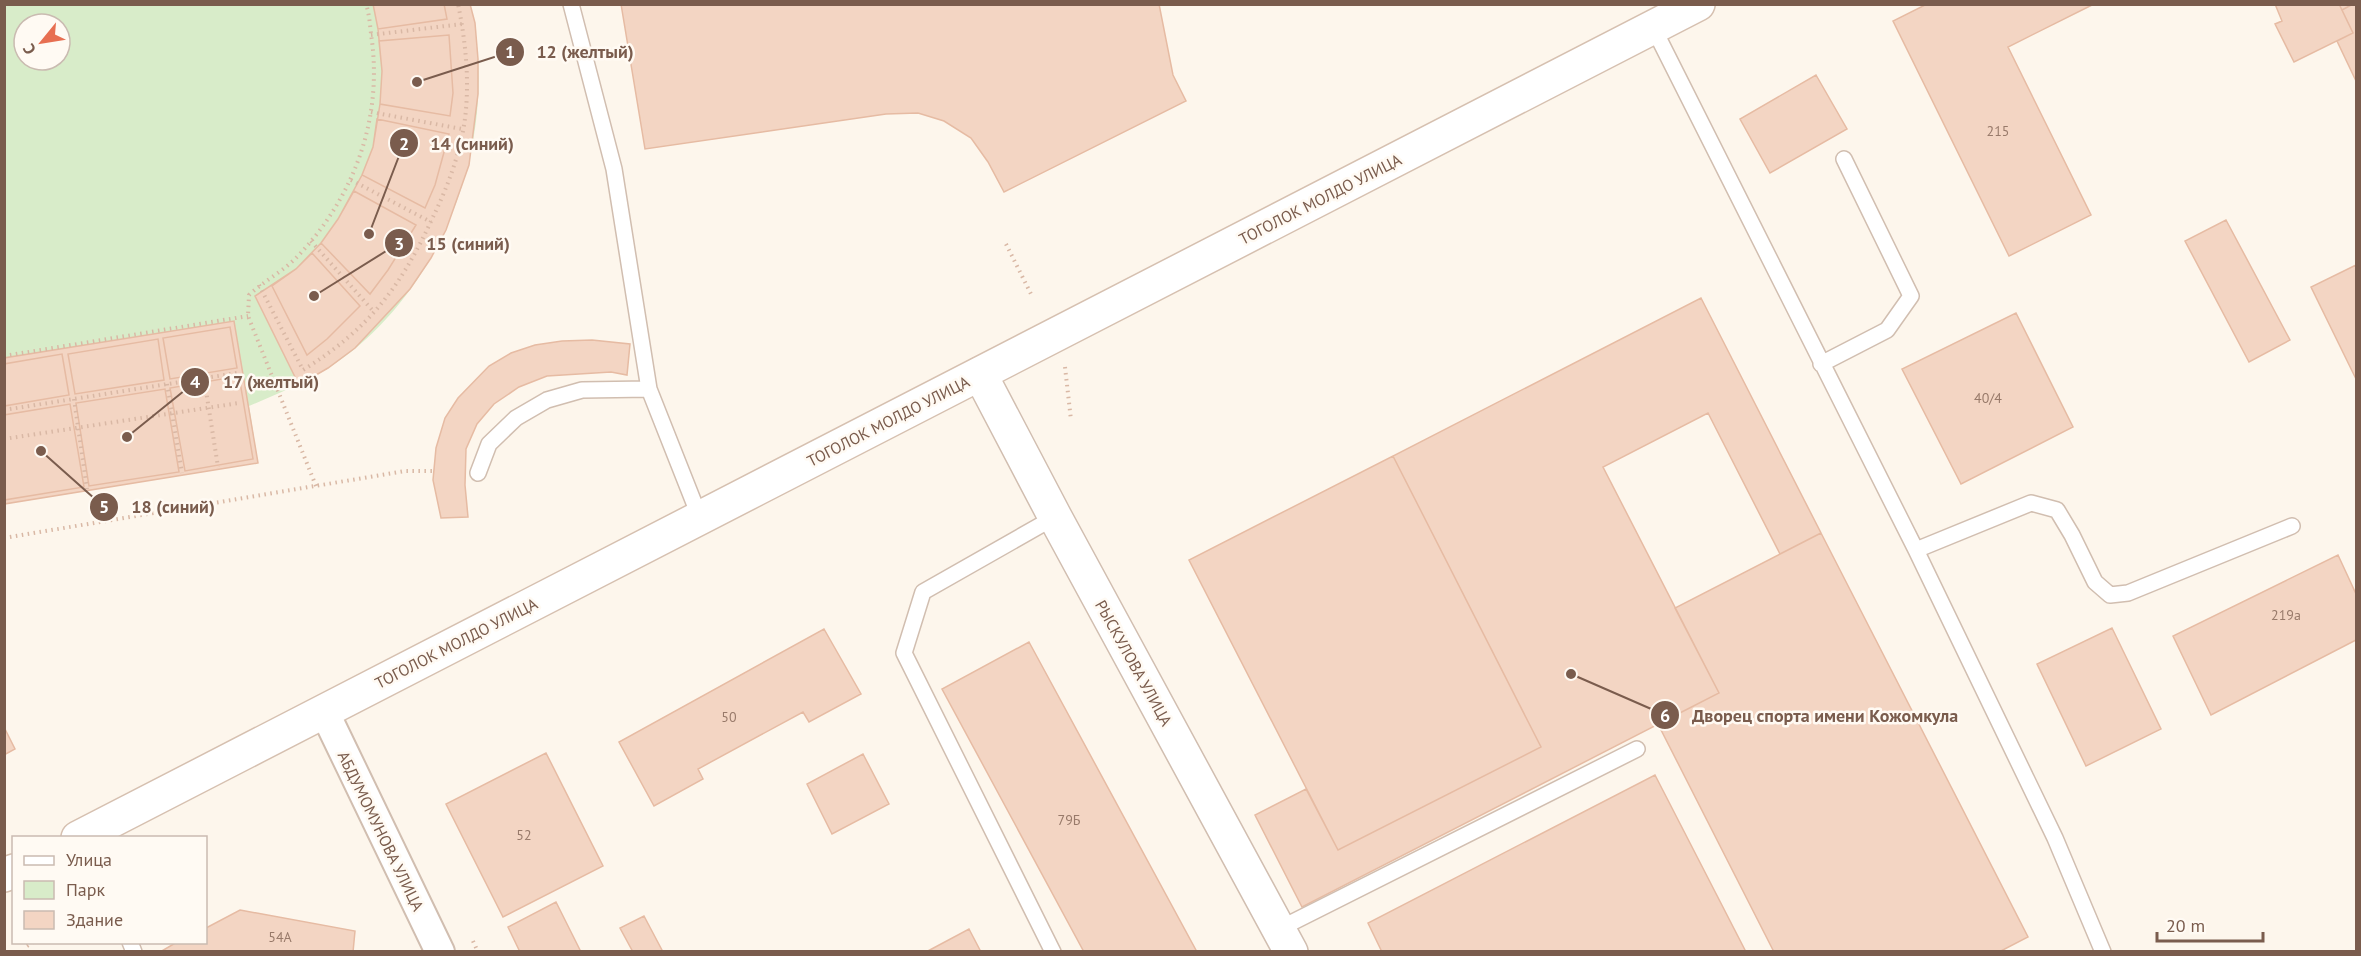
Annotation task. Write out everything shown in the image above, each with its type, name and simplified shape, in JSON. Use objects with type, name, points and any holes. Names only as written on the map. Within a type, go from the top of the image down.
[{"type":"main road","name":"ТОГОЛОК МОЛДО УЛИЦА","points":[[82,836],[1698,4]]},
{"type":"main road","name":"РЫСКУЛОВА УЛИЦА","points":[[980,374],[1055,517],[1285,940]]},
{"type":"street","name":"АБДУМОМУНОВА УЛИЦА","points":[[324,711],[440,951]]},
{"type":"lane","points":[[571,4],[614,169],[649,389],[700,518]]},
{"type":"lane","points":[[1653,27],[1916,550],[2055,838],[2103,951]]},
{"type":"lane","points":[[1821,364],[1887,330],[1911,296],[1844,159]]},
{"type":"lane","points":[[478,473],[489,444],[516,418],[547,400],[582,390],[649,389]]},
{"type":"lane","points":[[1916,550],[2031,503],[2056,510],[2072,535],[2095,582],[2110,596],[2128,593],[2292,526]]},
{"type":"lane","points":[[1053,951],[904,653],[923,592],[1055,517]]},
{"type":"lane","points":[[1285,940],[1637,749]]},
{"type":"path","points":[[316,486],[248,316],[249,295],[259,285],[278,274],[311,241],[341,198],[361,156],[371,112],[374,59],[366,4]]},
{"type":"path","points":[[259,285],[303,370],[328,355],[353,334],[374,313],[398,283],[417,253],[431,222],[455,161],[462,129],[466,109],[465,34],[458,4]]},
{"type":"path","points":[[371,35],[462,24]]},
{"type":"path","points":[[371,112],[462,129]]},
{"type":"path","points":[[351,180],[431,222]]},
{"type":"path","points":[[311,241],[374,313]]},
{"type":"path","points":[[1006,244],[1031,294]]},
{"type":"path","points":[[4,356],[248,316]]},
{"type":"path","points":[[1064,360],[1071,420]]},
{"type":"path","points":[[4,410],[237,373]]},
{"type":"path","points":[[204,378],[218,467]]},
{"type":"path","points":[[167,384],[182,473]]},
{"type":"path","points":[[74,399],[87,489]]},
{"type":"path","points":[[4,439],[239,403]]},
{"type":"path","points":[[4,538],[405,471],[433,471]]},
{"type":"green space","points":[[5,5],[470,5],[478,56],[477,107],[469,159],[454,209],[432,256],[403,299],[368,338],[327,369],[249,406],[258,463],[5,504]]},
{"type":"building","points":[[373,4],[470,4],[475,23],[478,94],[469,165],[446,230],[410,289],[355,348],[328,368],[299,385],[255,296],[296,269],[321,243],[338,219],[362,175],[373,147],[380,104],[382,71]]},
{"type":"building","points":[[373,4],[444,4],[447,19],[378,29]]},
{"type":"building","points":[[621,4],[1159,4],[1173,75],[1186,101],[1004,192],[988,162],[971,138],[944,121],[918,113],[886,114],[645,149]]},
{"type":"building","points":[[1927,4],[2094,4],[2008,47],[2091,215],[2009,256],[1893,21]]},
{"type":"building","points":[[2275,4],[2339,4],[2353,33],[2294,62],[2275,24],[2282,21]]},
{"type":"building","points":[[2339,4],[2353,4],[2342,10]]},
{"type":"building","points":[[2356,4],[2356,81],[2337,41],[2353,33],[2342,10]]},
{"type":"building","points":[[449,35],[453,93],[450,116],[380,104],[382,71],[379,41]]},
{"type":"building","points":[[1816,75],[1847,129],[1770,173],[1740,119]]},
{"type":"building","points":[[377,119],[449,134],[435,185],[425,208],[362,175],[373,147]]},
{"type":"building","points":[[354,191],[416,225],[370,294],[321,243]]},
{"type":"building","points":[[2226,220],[2290,340],[2249,362],[2185,241]]},
{"type":"building","points":[[312,253],[360,306],[327,339],[307,355],[272,286],[296,269]]},
{"type":"building","points":[[2356,265],[2356,379],[2311,287]]},
{"type":"building","points":[[1701,298],[1821,533],[1780,554],[1708,413],[1603,467],[1719,693],[1302,907],[1255,815],[1306,789],[1338,850],[1541,747],[1393,456]]},
{"type":"building","points":[[2016,313],[2073,427],[1961,484],[1902,369]]},
{"type":"building","points":[[234,321],[258,463],[4,504],[4,358]]},
{"type":"building","points":[[230,327],[237,368],[170,379],[163,338]]},
{"type":"building","points":[[158,339],[164,380],[75,394],[68,354]]},
{"type":"building","points":[[592,340],[630,344],[627,375],[611,372],[547,376],[519,387],[494,404],[477,424],[466,449],[465,485],[468,517],[441,518],[433,480],[436,448],[445,418],[458,398],[489,366],[511,353],[535,345]]},
{"type":"building","points":[[62,354],[69,395],[4,406],[4,364]]},
{"type":"building","points":[[239,376],[253,459],[185,471],[170,388]]},
{"type":"building","points":[[165,389],[179,472],[89,486],[76,403]]},
{"type":"building","points":[[70,404],[84,487],[4,500],[4,415]]},
{"type":"building","points":[[1393,456],[1541,747],[1338,850],[1189,560]]},
{"type":"building","points":[[1821,533],[2028,937],[1999,952],[1774,952],[1658,724],[1719,693],[1675,608]]},
{"type":"building","points":[[2338,555],[2356,594],[2356,640],[2211,715],[2173,636]]},
{"type":"building","points":[[2338,555],[2356,594],[2356,640],[2211,715],[2173,636]]},
{"type":"building","points":[[2112,628],[2161,729],[2086,766],[2037,664]]},
{"type":"building","points":[[824,629],[861,694],[809,722],[803,712],[698,769],[703,779],[654,806],[619,742]]},
{"type":"building","points":[[1029,642],[1197,952],[1084,952],[942,689]]},
{"type":"building","points":[[4,727],[15,749],[4,755]]},
{"type":"building","points":[[546,753],[603,866],[503,917],[446,804]]},
{"type":"building","points":[[863,754],[889,804],[832,834],[807,784]]},
{"type":"building","points":[[1655,775],[1746,952],[1382,952],[1368,923]]},
{"type":"building","points":[[556,902],[581,952],[520,952],[508,927]]},
{"type":"building","points":[[240,910],[355,931],[353,952],[160,952],[174,944],[207,944],[207,927]]},
{"type":"building","points":[[644,916],[663,952],[633,952],[620,928]]},
{"type":"building","points":[[969,929],[981,952],[926,952]]},
{"type":"place","name":"12 (желтый)","points":[[417,82]]},
{"type":"place","name":"14 (синий)","points":[[369,234]]},
{"type":"place","name":"15 (синий)","points":[[314,296]]},
{"type":"place","name":"17 (желтый)","points":[[127,437]]},
{"type":"place","name":"18 (синий)","points":[[41,451]]},
{"type":"place","name":"Дворец спорта имени Кожомкула","points":[[1571,674]]}]
